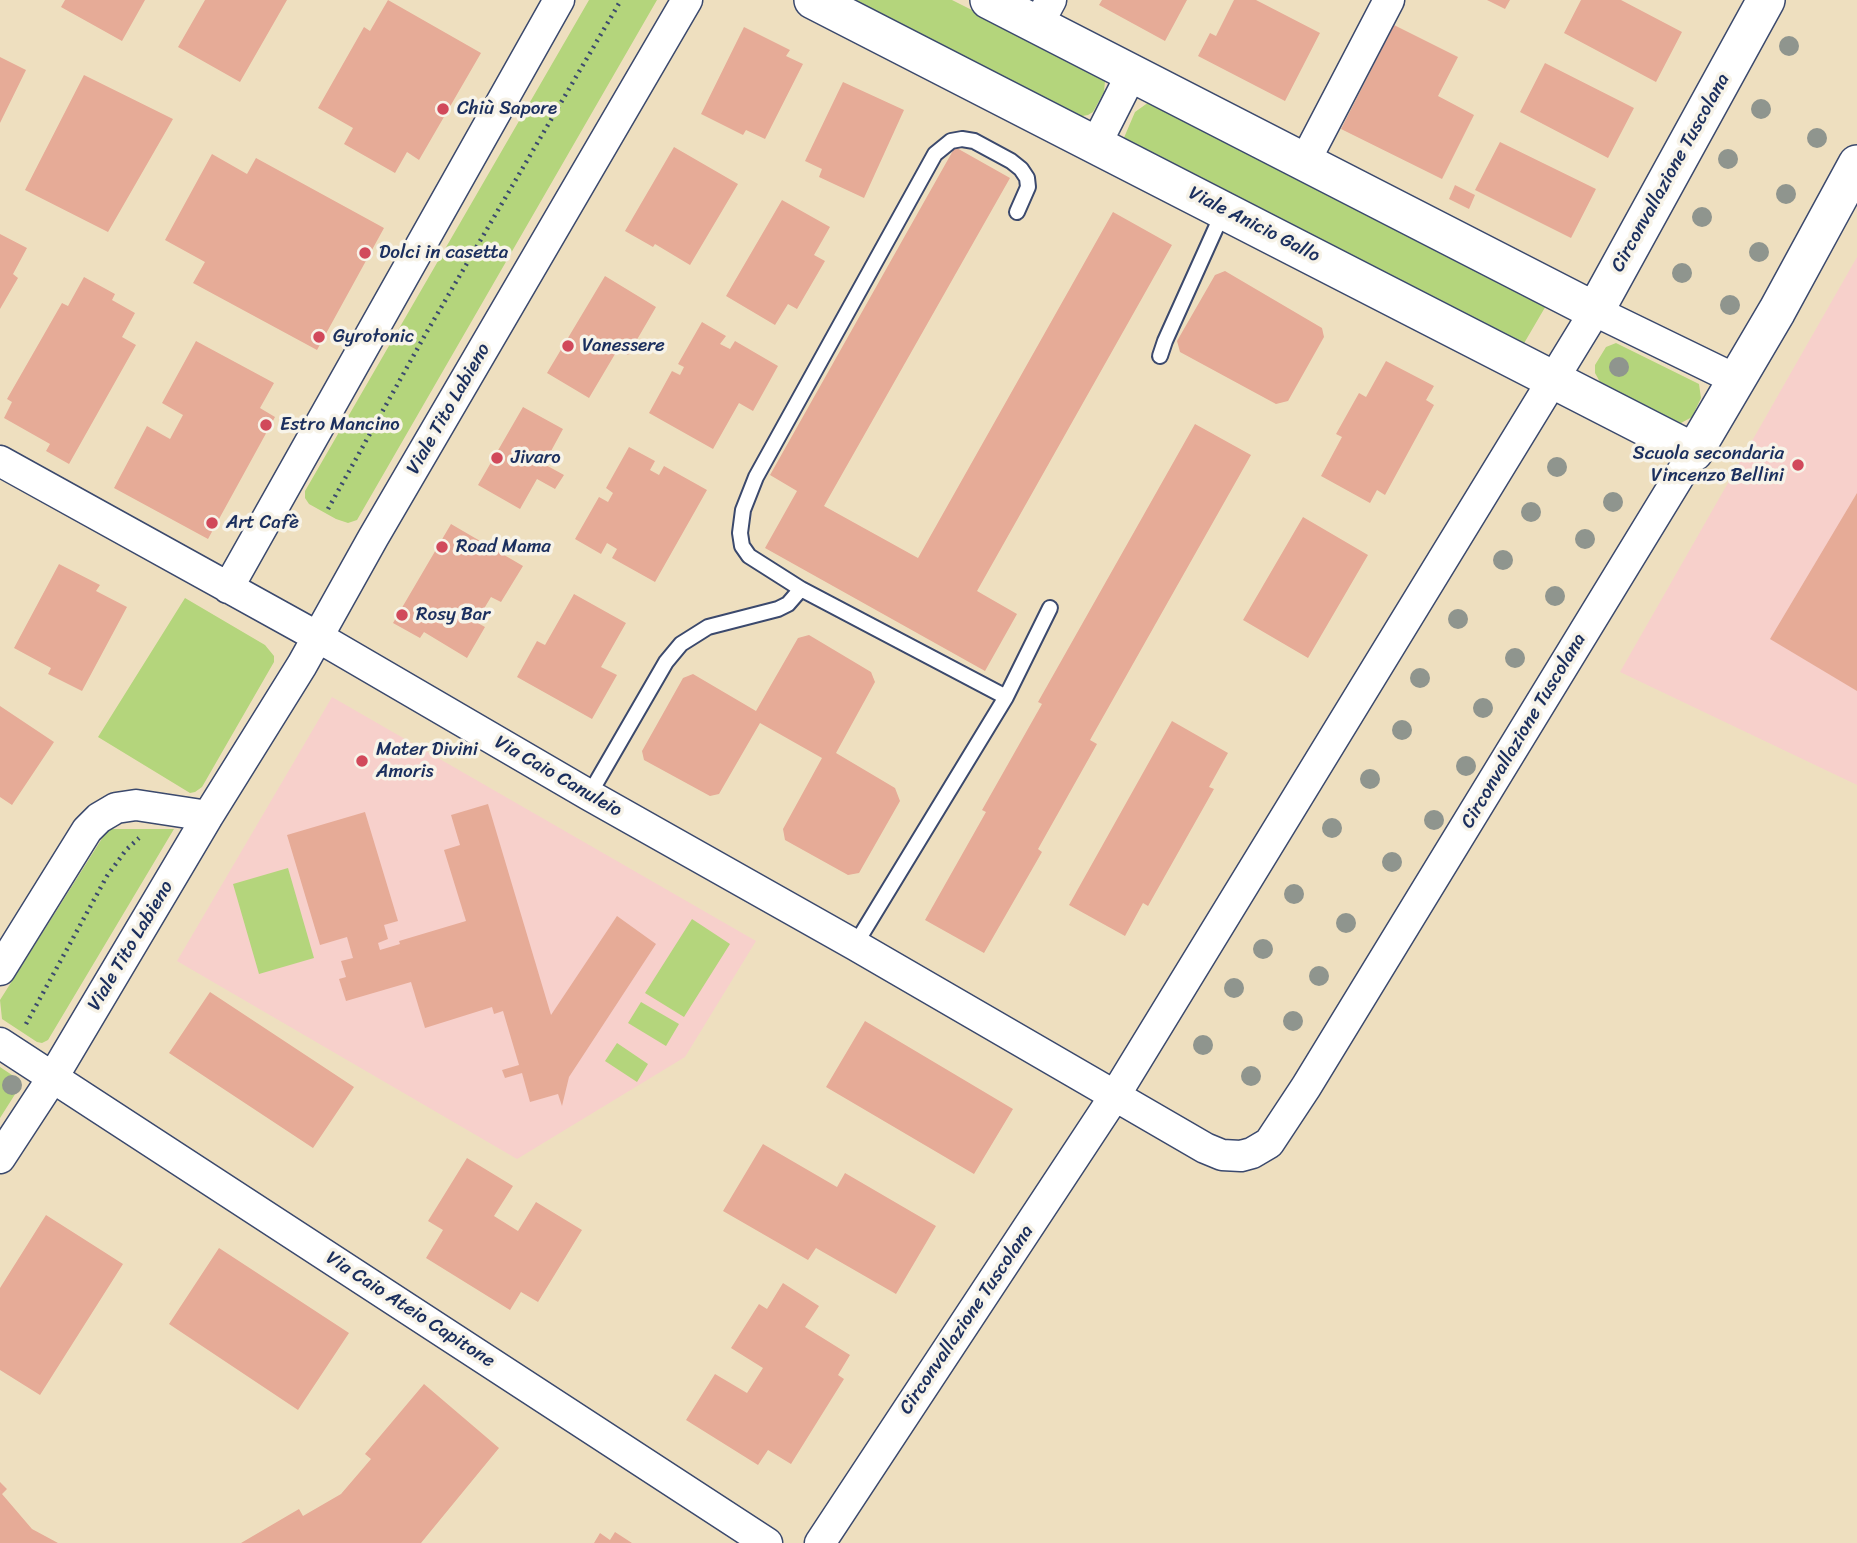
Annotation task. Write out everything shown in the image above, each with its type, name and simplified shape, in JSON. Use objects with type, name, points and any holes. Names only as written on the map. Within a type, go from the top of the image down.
[{"type":"street","points":[[228,587],[559,0]]},
{"type":"street","name":"Viale Tito Labieno","points":[[0,1158],[53,1077],[318,637],[687,0]]},
{"type":"street","name":"Viale Anicio Gallo","points":[[813,0],[1694,452]]},
{"type":"street","points":[[989,0],[1044,12],[1132,73],[1737,380]]},
{"type":"street","points":[[1305,161],[1389,0]]},
{"type":"street","name":"Circonvallazione Tuscolana","points":[[820,1543],[1114,1097],[1595,310],[1766,0]]},
{"type":"street","points":[[1096,144],[1132,73]]},
{"type":"street","name":"Circonvallazione Tuscolana","points":[[1114,1097],[1222,1155],[1241,1156],[1269,1143],[1307,1087],[1694,452],[1857,164]]},
{"type":"street","name":"Via Caio Canuleio","points":[[0,461],[318,637],[1114,1097]]},
{"type":"street","points":[[0,971],[92,824],[108,812],[126,806],[149,805],[208,816]]},
{"type":"street","points":[[5,1046],[53,1077]]},
{"type":"street","name":"Via Caio Ateio Capitone","points":[[53,1077],[767,1543]]},
{"type":"lane","points":[[1006,697],[802,589],[749,556],[742,546],[740,533],[743,510],[756,477],[935,153],[951,141],[974,141],[1021,169],[1027,178],[1028,187],[1017,212]]},
{"type":"lane","points":[[1160,356],[1224,210]]},
{"type":"lane","points":[[589,796],[666,662],[681,644],[708,627],[778,609],[788,604],[802,589]]},
{"type":"lane","points":[[855,945],[1006,697],[1051,608]]},
{"type":"path","points":[[328,509],[425,335],[621,0]]},
{"type":"path","points":[[5,1046],[107,876],[126,850],[168,809]]},
{"type":"shaded area","name":"Scuola secondaria Vincenzo Bellini","points":[[1857,257],[1857,785],[1620,672]]},
{"type":"shaded area","points":[[332,697],[756,941],[685,1057],[517,1159],[177,961]]},
{"type":"green space","points":[[589,0],[657,0],[357,520],[348,523],[336,519],[309,504],[305,491]]},
{"type":"green space","points":[[841,0],[952,0],[1099,74],[1105,81],[1104,92],[1093,112],[1077,117]]},
{"type":"green space","points":[[1149,102],[1547,304],[1523,345],[1123,140],[1135,112]]},
{"type":"green space","points":[[1616,343],[1699,384],[1701,398],[1692,417],[1681,423],[1675,421],[1600,382],[1595,373],[1595,365],[1606,347]]},
{"type":"green space","points":[[185,598],[265,645],[274,656],[274,662],[202,787],[190,793],[98,737]]},
{"type":"green space","points":[[108,829],[174,829],[48,1040],[37,1042],[2,1019],[0,1000]]},
{"type":"green space","points":[[288,868],[314,958],[259,974],[233,884]]},
{"type":"green space","points":[[692,919],[730,944],[684,1017],[645,993]]},
{"type":"green space","points":[[641,1002],[679,1024],[666,1046],[628,1023]]},
{"type":"green space","points":[[617,1043],[648,1064],[637,1082],[605,1061]]},
{"type":"green space","points":[[0,1067],[15,1077],[19,1088],[0,1118]]},
{"type":"building","points":[[65,0],[145,0],[122,41],[61,7]]},
{"type":"building","points":[[205,0],[287,0],[240,82],[178,47]]},
{"type":"building","points":[[388,0],[481,53],[419,160],[407,152],[395,173],[344,144],[353,128],[318,108],[364,27],[370,31]]},
{"type":"building","points":[[1102,0],[1187,0],[1165,41],[1099,5]]},
{"type":"building","points":[[1234,0],[1256,0],[1320,33],[1285,101],[1198,56],[1210,33],[1216,36]]},
{"type":"building","points":[[1487,0],[1510,0],[1505,9]]},
{"type":"building","points":[[1581,0],[1621,0],[1682,32],[1656,82],[1564,33]]},
{"type":"building","points":[[1394,25],[1458,57],[1438,96],[1474,115],[1442,179],[1341,129]]},
{"type":"building","points":[[744,27],[790,50],[786,56],[803,64],[765,139],[746,130],[743,135],[701,114]]},
{"type":"building","points":[[0,57],[26,70],[0,123]]},
{"type":"building","points":[[1545,63],[1634,108],[1608,158],[1520,112]]},
{"type":"building","points":[[84,75],[173,119],[108,232],[25,190]]},
{"type":"building","points":[[843,82],[904,110],[864,198],[819,177],[822,169],[805,161]]},
{"type":"building","points":[[1500,142],[1596,189],[1571,238],[1475,190]]},
{"type":"building","points":[[674,147],[738,184],[690,265],[655,244],[653,247],[625,231]]},
{"type":"building","points":[[955,147],[1010,178],[824,506],[918,558],[1113,212],[1172,245],[977,591],[1017,614],[985,671],[765,548],[797,491],[770,475]]},
{"type":"building","points":[[212,154],[247,174],[256,158],[384,228],[317,350],[193,283],[205,262],[165,240]]},
{"type":"building","points":[[1455,185],[1475,195],[1469,209],[1449,199]]},
{"type":"building","points":[[782,200],[830,227],[814,255],[825,261],[797,309],[788,304],[775,325],[726,296]]},
{"type":"building","points":[[0,234],[27,248],[13,274],[18,278],[0,309]]},
{"type":"building","points":[[1225,271],[1322,328],[1324,337],[1288,401],[1276,404],[1180,352],[1177,341],[1215,275]]},
{"type":"building","points":[[605,276],[656,307],[628,355],[618,349],[589,398],[547,373]]},
{"type":"building","points":[[84,277],[115,294],[112,300],[135,313],[122,337],[136,345],[69,464],[46,451],[50,444],[4,418],[12,402],[7,399],[62,303],[68,306]]},
{"type":"building","points":[[702,322],[726,336],[720,344],[730,349],[735,341],[778,366],[753,411],[739,403],[713,449],[649,413],[672,371],[680,375],[684,367],[678,364]]},
{"type":"building","points":[[196,341],[274,383],[260,408],[275,417],[208,539],[114,488],[147,426],[170,439],[183,415],[162,403]]},
{"type":"building","points":[[1386,361],[1434,386],[1426,400],[1434,405],[1385,495],[1377,490],[1370,503],[1321,476],[1342,437],[1336,434],[1359,393],[1366,397]]},
{"type":"building","points":[[523,407],[563,429],[544,464],[564,475],[555,489],[537,479],[520,509],[478,485]]},
{"type":"building","points":[[1195,424],[1251,455],[1090,740],[1097,744],[1038,849],[1042,852],[984,953],[925,920],[986,812],[982,810],[1042,704],[1038,702]]},
{"type":"building","points":[[629,447],[655,461],[650,470],[659,475],[664,466],[707,490],[655,582],[612,558],[617,549],[607,543],[601,554],[575,539],[599,497],[608,502],[613,493],[606,488]]},
{"type":"building","points":[[1857,493],[1857,691],[1770,639]]},
{"type":"building","points":[[1303,517],[1368,555],[1308,658],[1243,620]]},
{"type":"building","points":[[451,524],[523,566],[501,602],[491,597],[476,622],[485,627],[467,658],[424,632],[420,638],[393,623]]},
{"type":"building","points":[[59,564],[100,585],[96,591],[127,607],[82,691],[48,674],[51,668],[14,648]]},
{"type":"building","points":[[574,594],[626,623],[601,667],[617,675],[592,719],[517,677],[537,641],[545,645]]},
{"type":"building","points":[[809,635],[871,672],[875,682],[836,753],[895,788],[900,801],[859,873],[848,875],[785,840],[783,829],[822,758],[760,723],[719,794],[710,796],[644,760],[642,751],[683,678],[693,674],[756,711],[798,638]]},
{"type":"building","points":[[0,706],[54,742],[12,805],[0,797]]},
{"type":"building","points":[[1172,721],[1228,753],[1209,787],[1214,789],[1148,906],[1143,903],[1125,936],[1069,905]]},
{"type":"building","points":[[488,804],[551,1015],[617,916],[656,944],[569,1077],[562,1106],[558,1094],[530,1102],[522,1073],[505,1078],[502,1070],[519,1065],[503,1011],[494,1014],[492,1007],[425,1028],[411,982],[346,1001],[339,979],[346,977],[341,961],[353,958],[347,937],[320,945],[287,835],[365,812],[398,921],[384,925],[388,939],[378,943],[380,950],[400,944],[399,941],[466,921],[444,850],[460,845],[451,815]]},
{"type":"building","points":[[210,992],[354,1087],[313,1148],[169,1053]]},
{"type":"building","points":[[865,1021],[1013,1109],[974,1174],[826,1087]]},
{"type":"building","points":[[763,1144],[837,1187],[845,1173],[936,1226],[896,1294],[816,1248],[808,1260],[723,1211]]},
{"type":"building","points":[[467,1158],[513,1186],[494,1216],[518,1231],[536,1202],[582,1230],[538,1302],[521,1292],[510,1310],[426,1258],[443,1230],[428,1221]]},
{"type":"building","points":[[46,1215],[123,1264],[40,1395],[0,1370],[0,1288]]},
{"type":"building","points":[[219,1248],[349,1333],[298,1410],[169,1324]]},
{"type":"building","points":[[783,1283],[819,1306],[805,1327],[850,1355],[838,1375],[844,1379],[791,1464],[768,1450],[758,1465],[686,1420],[715,1374],[747,1393],[763,1368],[731,1348],[759,1304],[767,1309]]},
{"type":"building","points":[[424,1384],[499,1448],[421,1543],[241,1543],[299,1509],[303,1516],[341,1494],[371,1459],[365,1454]]},
{"type":"building","points":[[0,1482],[7,1489],[2,1494],[32,1529],[58,1543],[0,1543]]},
{"type":"building","points":[[615,1532],[632,1543],[594,1543],[600,1533],[610,1540]]},
{"type":"place","name":"Chiù Sapore","points":[[443,109]]},
{"type":"place","name":"Dolci in casetta","points":[[365,253]]},
{"type":"place","name":"Gyrotonic","points":[[319,337]]},
{"type":"place","name":"Vanessere","points":[[568,346]]},
{"type":"place","name":"Estro Mancino","points":[[266,425]]},
{"type":"place","name":"Jivaro","points":[[497,458]]},
{"type":"place","name":"Scuola secondaria Vincenzo Bellini","points":[[1798,465]]},
{"type":"place","name":"Art Cafè","points":[[212,523]]},
{"type":"place","name":"Road Mama","points":[[442,547]]},
{"type":"place","name":"Rosy Bar","points":[[402,615]]},
{"type":"place","name":"Mater Divini Amoris","points":[[362,761]]}]
